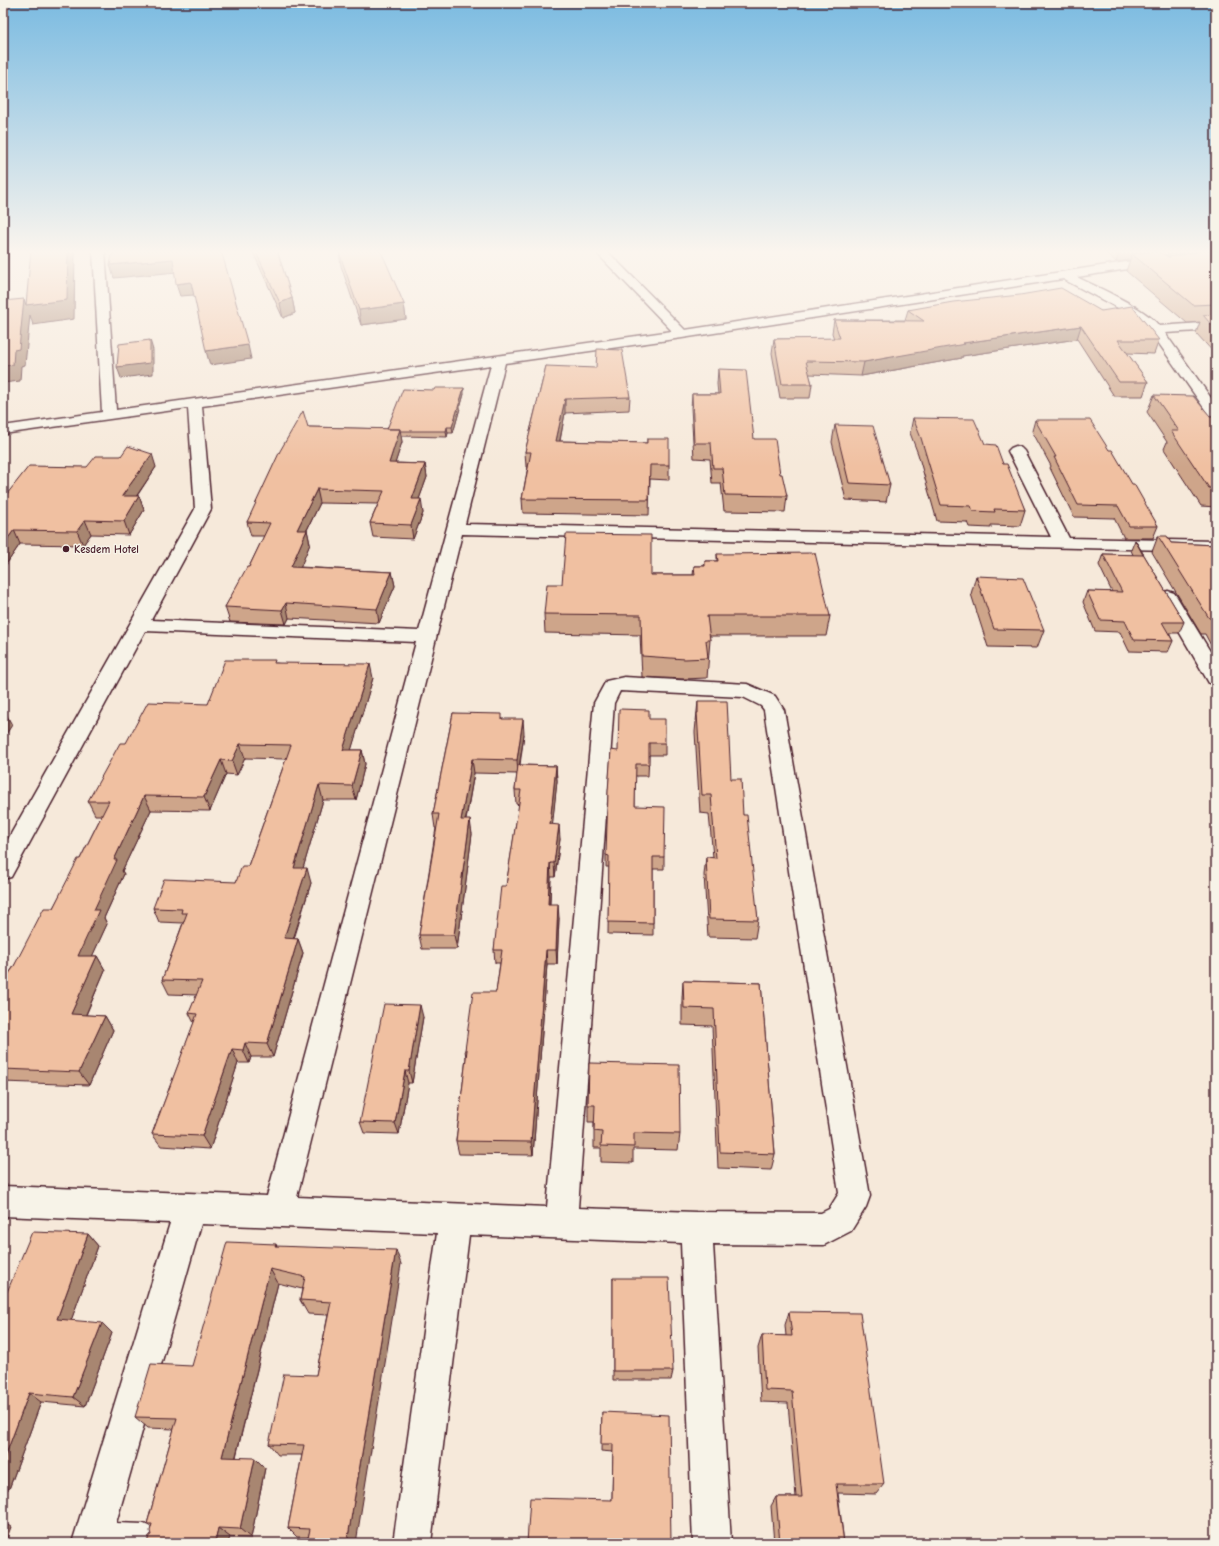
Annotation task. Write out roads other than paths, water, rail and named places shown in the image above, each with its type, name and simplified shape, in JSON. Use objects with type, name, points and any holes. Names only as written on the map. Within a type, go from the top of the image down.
[{"type":"street","points":[[103,322],[109,415]]},
{"type":"street","points":[[670,322],[682,334]]},
{"type":"street","points":[[3,430],[760,322]]},
{"type":"street","points":[[1150,322],[1216,415]]},
{"type":"street","points":[[1156,330],[1216,326]]},
{"type":"street","points":[[278,1211],[499,360]]},
{"type":"street","points":[[3,870],[203,509],[195,403]]},
{"type":"street","points":[[1016,451],[1063,543]]},
{"type":"street","points":[[455,529],[1216,546]]},
{"type":"street","points":[[1138,545],[1150,565]]},
{"type":"street","points":[[1161,585],[1216,678]]},
{"type":"street","points":[[139,625],[427,637]]},
{"type":"street","points":[[3,1201],[696,1228],[824,1229],[840,1220],[855,1196],[774,710],[768,701],[747,691],[624,684],[613,686],[604,703],[560,1222]]},
{"type":"street","points":[[144,1543],[91,1542],[190,1208]]},
{"type":"street","points":[[412,1543],[455,1218]]},
{"type":"street","points":[[696,1228],[712,1543]]},
{"type":"place","name":"Kesdem Hotel","points":[[66,549]]}]
